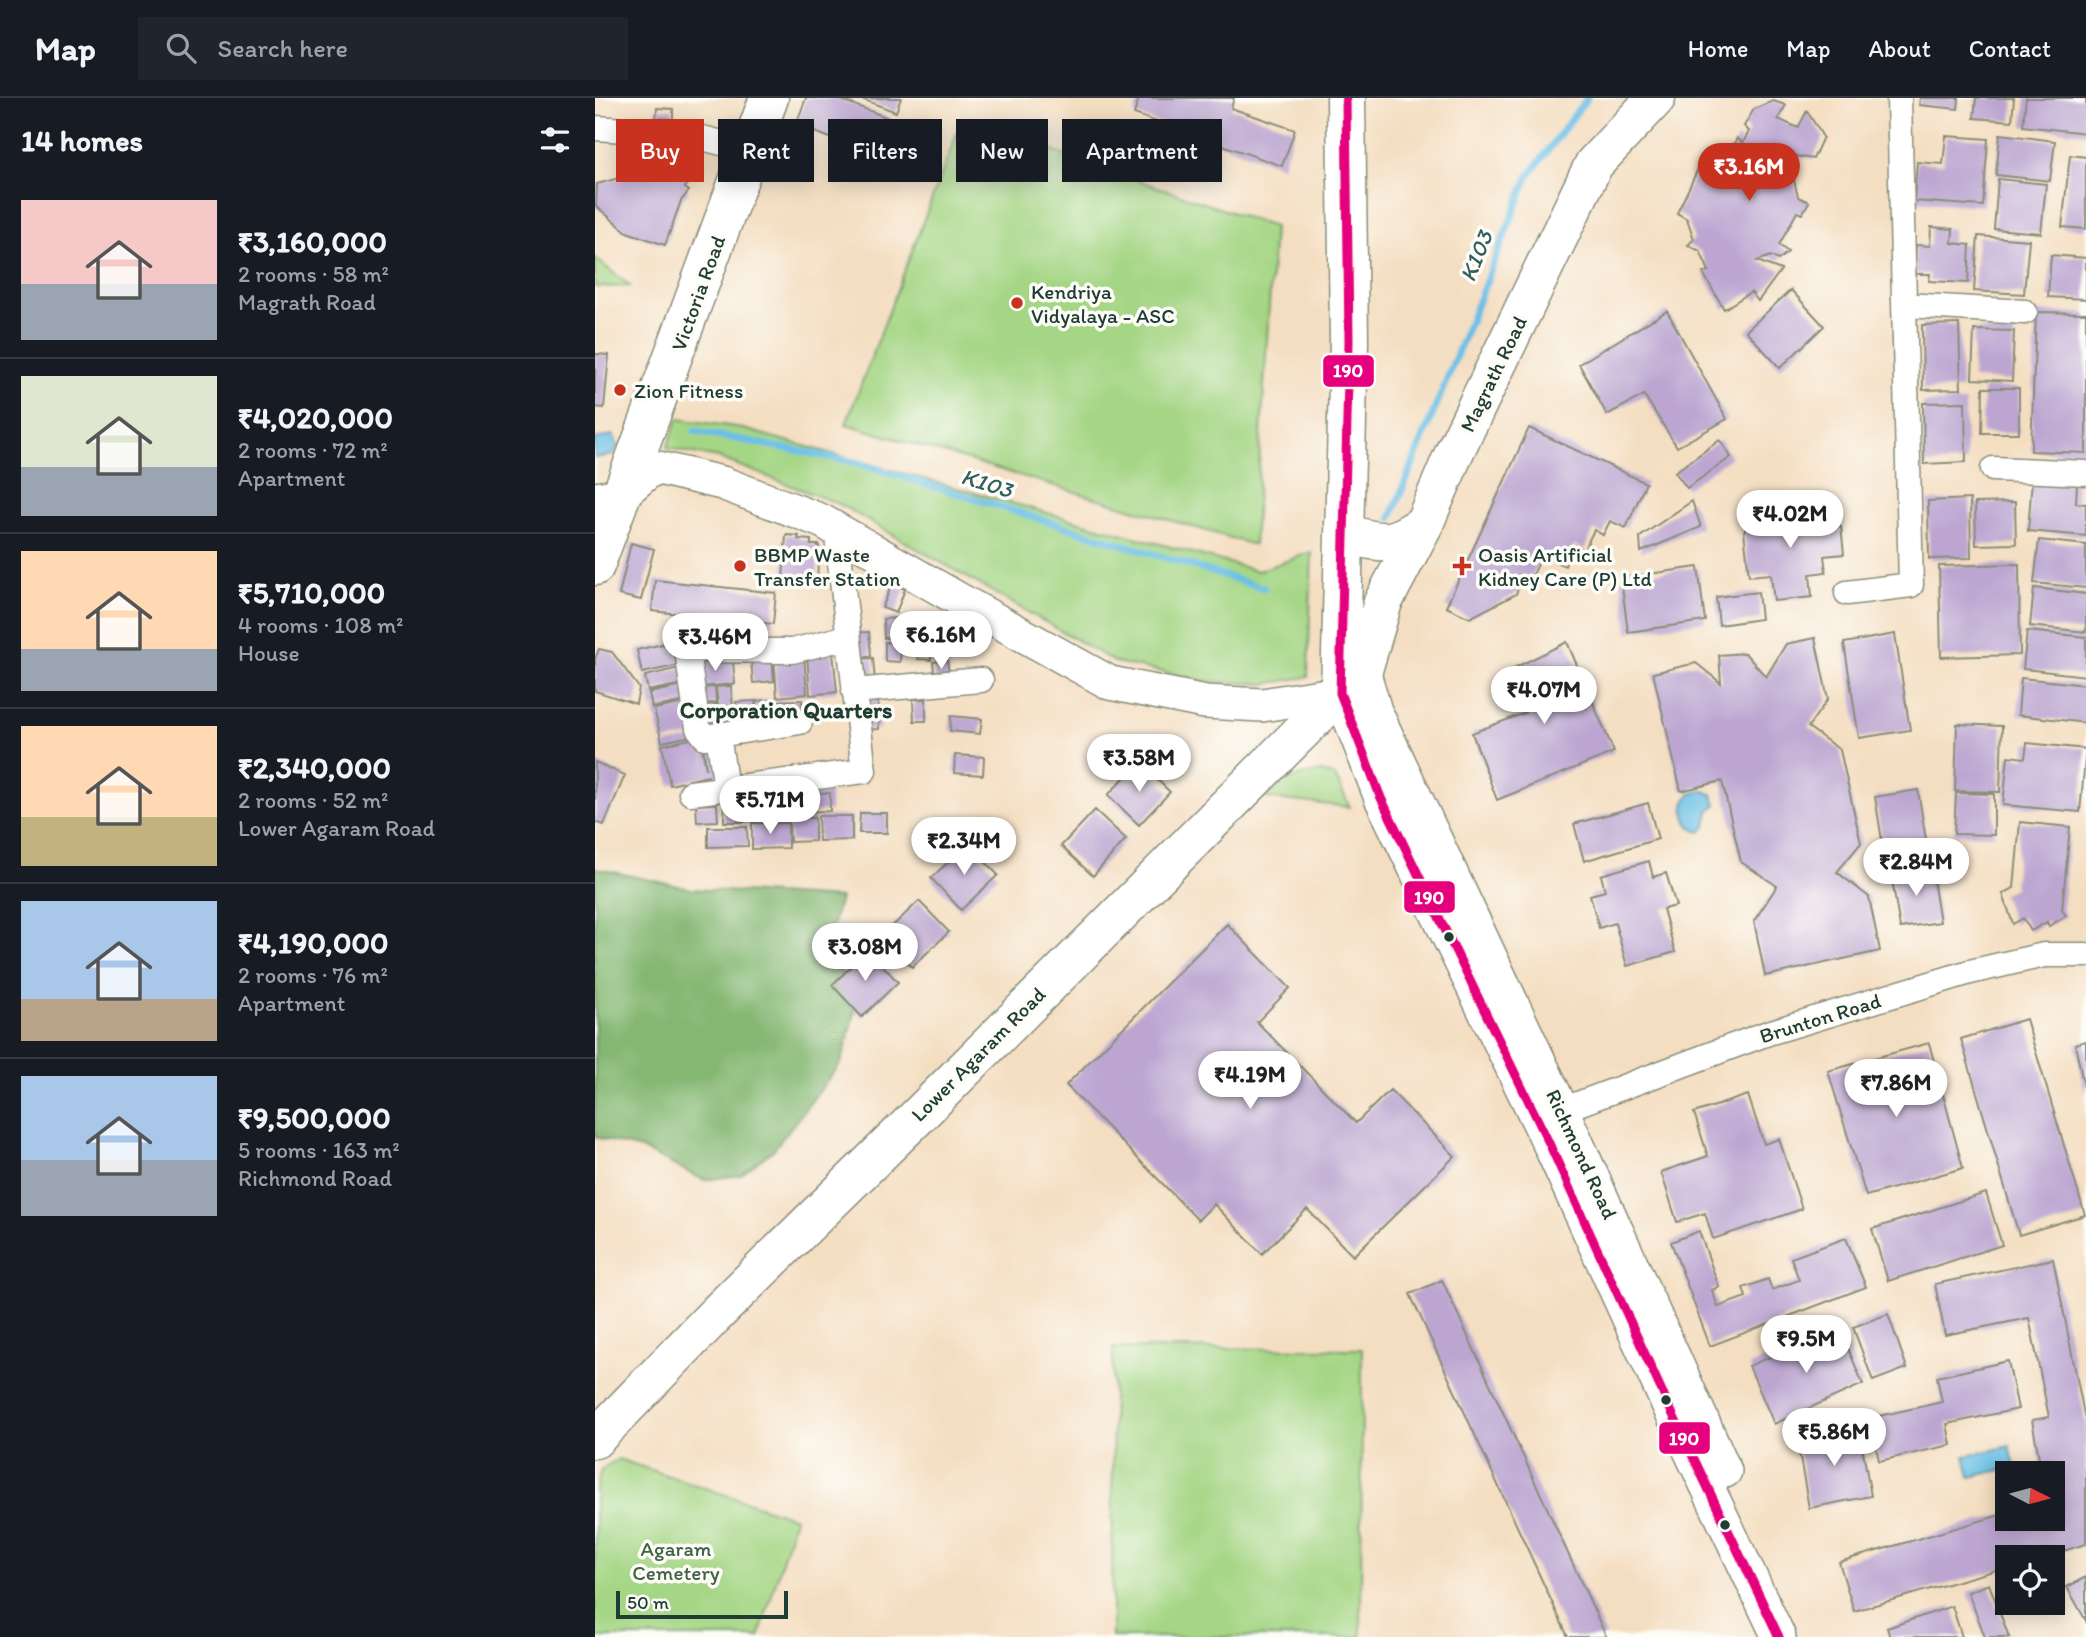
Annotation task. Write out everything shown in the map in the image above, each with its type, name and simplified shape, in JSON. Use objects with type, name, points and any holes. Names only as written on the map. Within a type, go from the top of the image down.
[{"type":"main road","name":"Richmond Road","points":[[1346,98],[1349,341],[1344,523],[1351,681],[1381,797],[1550,1117],[1788,1630]]},
{"type":"main road","name":"Magrath Road","points":[[1351,681],[1383,602],[1424,524],[1454,453],[1594,164],[1656,98]]},
{"type":"main road","name":"Victoria Road","points":[[595,566],[621,480],[755,118]]},
{"type":"main road","points":[[621,480],[722,483],[822,521],[1110,683],[1217,703],[1262,705],[1351,681]]},
{"type":"main road","points":[[1344,523],[1352,535],[1381,542],[1398,540],[1424,524]]},
{"type":"main road","name":"Lower Agaram Road","points":[[595,1439],[717,1313],[1351,681]]},
{"type":"street","points":[[1847,593],[1912,585],[1899,98]]},
{"type":"street","points":[[595,128],[686,134],[755,118]]},
{"type":"street","points":[[1906,305],[2025,312]]},
{"type":"street","points":[[1993,469],[2086,473]]},
{"type":"street","points":[[691,793],[864,771],[836,528]]},
{"type":"street","points":[[800,722],[705,737],[698,728],[687,650],[792,651],[848,637]]},
{"type":"street","points":[[854,691],[981,680]]},
{"type":"street","points":[[718,735],[726,788]]},
{"type":"street","name":"Brunton Road","points":[[1550,1117],[1768,1033],[1970,972],[2044,955],[2086,955]]},
{"type":"green space","points":[[956,136],[956,182],[1048,182],[1048,149],[1062,154],[1062,182],[1143,182],[1274,227],[1254,545],[846,424],[938,182],[942,182],[942,172]]},
{"type":"green space","points":[[595,258],[630,286],[595,287]]},
{"type":"green space","points":[[678,419],[736,427],[1258,571],[1312,552],[1308,677],[1263,684],[1206,681],[1115,662],[839,504],[719,458],[667,448]]},
{"type":"green space","points":[[1322,772],[1335,776],[1350,807],[1265,798],[1291,779]]},
{"type":"green space","points":[[595,868],[692,889],[840,898],[829,938],[855,1012],[841,1063],[774,1149],[741,1175],[704,1180],[641,1149],[595,1137]]},
{"type":"green space","points":[[1113,1348],[1362,1349],[1361,1637],[1112,1637]]},
{"type":"green space","name":"Agaram Cemetery","points":[[618,1459],[795,1518],[759,1637],[595,1637],[595,1491],[602,1469]]},
{"type":"water","points":[[613,435],[618,446],[613,455],[595,458],[595,439]]},
{"type":"water","points":[[1702,790],[1712,794],[1716,805],[1709,811],[1706,827],[1700,832],[1689,825],[1684,804],[1690,794]]},
{"type":"water","points":[[2010,1446],[2014,1461],[1995,1461],[1995,1471],[1970,1477],[1965,1456]]},
{"type":"building","points":[[806,98],[836,98],[889,118],[828,119],[828,137],[814,132],[814,119],[798,119]]},
{"type":"building","points":[[859,98],[901,98],[896,112]]},
{"type":"building","points":[[1139,98],[1234,98],[1231,108],[1295,130],[1282,166],[1222,145],[1222,119],[1148,119],[1134,114]]},
{"type":"building","points":[[1920,98],[1959,98],[1958,109],[1919,105]]},
{"type":"building","points":[[1976,98],[2014,98],[2012,121],[1974,118]]},
{"type":"building","points":[[2026,98],[2086,98],[2086,133],[2023,126]]},
{"type":"building","points":[[1773,101],[1786,105],[1778,119],[1798,128],[1807,111],[1823,137],[1813,159],[1795,156],[1792,172],[1798,197],[1809,202],[1802,214],[1797,212],[1779,245],[1788,252],[1778,260],[1771,256],[1757,261],[1781,270],[1758,301],[1751,292],[1724,309],[1703,273],[1709,271],[1700,251],[1688,245],[1694,239],[1687,219],[1677,213],[1704,156],[1713,161],[1733,148],[1737,138],[1743,143],[1749,131],[1744,126],[1754,109]]},
{"type":"building","points":[[657,108],[673,109],[673,119],[656,118]]},
{"type":"building","points":[[2000,134],[2055,141],[2050,181],[1996,175]]},
{"type":"building","points":[[1946,136],[1988,139],[1983,206],[1914,201],[1917,162],[1943,164]]},
{"type":"building","points":[[2070,155],[2086,157],[2086,229],[2062,227]]},
{"type":"building","points":[[616,179],[616,182],[687,182],[685,188],[689,191],[681,201],[665,245],[627,232],[596,206],[597,184]]},
{"type":"building","points":[[1998,179],[2046,184],[2041,233],[1994,229]]},
{"type":"building","points":[[1931,227],[1953,229],[1952,243],[1970,245],[1968,283],[1929,281],[1930,274],[1914,274],[1916,245],[1930,246]]},
{"type":"building","points":[[1978,236],[2029,240],[2024,294],[1974,291]]},
{"type":"building","points":[[2051,255],[2086,258],[2086,299],[2048,297]]},
{"type":"building","points":[[1791,290],[1824,326],[1780,368],[1746,331]]},
{"type":"building","points":[[1667,311],[1727,419],[1677,447],[1644,395],[1607,415],[1579,364]]},
{"type":"building","points":[[2036,312],[2086,313],[2086,453],[2031,451]]},
{"type":"building","points":[[1959,324],[1961,389],[1923,390],[1922,325]]},
{"type":"building","points":[[1974,330],[2014,331],[2012,381],[1972,379]]},
{"type":"building","points":[[595,354],[609,355],[604,408],[595,407]]},
{"type":"building","points":[[1983,388],[2019,388],[2019,433],[1982,433]]},
{"type":"building","points":[[1965,402],[1966,462],[1924,464],[1923,403]]},
{"type":"building","points":[[1529,428],[1646,483],[1626,528],[1610,521],[1603,535],[1594,530],[1584,550],[1574,545],[1565,566],[1542,556],[1529,583],[1521,579],[1516,594],[1470,618],[1446,607]]},
{"type":"building","points":[[1720,440],[1731,457],[1687,488],[1675,472]]},
{"type":"building","points":[[2032,479],[2077,483],[2076,503],[2086,504],[2086,536],[2028,531]]},
{"type":"building","points":[[1795,498],[1797,518],[1820,516],[1821,528],[1841,526],[1844,554],[1824,556],[1826,572],[1810,574],[1812,597],[1774,601],[1771,574],[1749,576],[1744,531],[1759,513],[1786,510],[1785,499]]},
{"type":"building","points":[[1970,499],[1971,558],[1929,559],[1928,501]]},
{"type":"building","points":[[1692,501],[1701,527],[1641,552],[1640,537]]},
{"type":"building","points":[[2015,502],[2016,544],[1976,545],[1975,503]]},
{"type":"building","points":[[786,535],[799,536],[798,539],[811,540],[811,545],[819,545],[817,581],[783,579]]},
{"type":"building","points":[[2039,540],[2086,545],[2086,588],[2034,583]]},
{"type":"building","points":[[631,543],[654,549],[641,600],[619,595]]},
{"type":"building","points":[[2019,564],[2020,655],[1941,657],[1939,566]]},
{"type":"building","points":[[1698,567],[1705,621],[1628,632],[1621,578]]},
{"type":"building","points":[[655,580],[776,593],[773,624],[652,611]]},
{"type":"building","points":[[892,584],[905,589],[896,613],[882,608]]},
{"type":"building","points":[[2034,588],[2086,594],[2086,632],[2030,626]]},
{"type":"building","points":[[1758,592],[1761,619],[1719,625],[1716,597]]},
{"type":"building","points":[[898,618],[899,636],[884,638],[883,619]]},
{"type":"building","points":[[2027,631],[2086,637],[2086,676],[2023,669]]},
{"type":"building","points":[[869,632],[871,656],[855,658],[852,633]]},
{"type":"building","points":[[1895,634],[1910,730],[1859,738],[1844,643]]},
{"type":"building","points":[[918,637],[931,638],[931,660],[918,659]]},
{"type":"building","points":[[1815,638],[1828,699],[1808,727],[1840,750],[1861,843],[1837,872],[1869,897],[1880,951],[1765,976],[1754,921],[1777,886],[1741,862],[1722,781],[1681,791],[1653,673],[1696,663],[1721,683],[1719,655],[1745,653],[1766,677],[1786,644]]},
{"type":"building","points":[[680,640],[685,664],[642,673],[637,650]]},
{"type":"building","points":[[885,642],[901,643],[900,662],[885,661]]},
{"type":"building","points":[[1567,642],[1614,752],[1497,800],[1472,733],[1525,713],[1508,671]]},
{"type":"building","points":[[599,649],[612,652],[639,688],[636,704],[595,691],[595,659]]},
{"type":"building","points":[[833,652],[837,692],[810,695],[807,654]]},
{"type":"building","points":[[804,655],[807,694],[777,697],[774,658]]},
{"type":"building","points":[[772,658],[774,681],[753,683],[751,660]]},
{"type":"building","points":[[873,658],[875,682],[859,684],[856,659]]},
{"type":"building","points":[[947,660],[950,680],[935,682],[933,662]]},
{"type":"building","points":[[733,661],[735,684],[698,687],[695,663]]},
{"type":"building","points":[[684,667],[687,683],[648,691],[645,676]]},
{"type":"building","points":[[2021,678],[2086,685],[2086,723],[2018,715]]},
{"type":"building","points":[[687,685],[691,700],[652,708],[649,693]]},
{"type":"building","points":[[731,686],[735,729],[721,731],[716,687]]},
{"type":"building","points":[[715,687],[716,703],[700,704],[699,688]]},
{"type":"building","points":[[878,694],[879,729],[860,730],[859,695]]},
{"type":"building","points":[[913,699],[926,699],[926,721],[914,721]]},
{"type":"building","points":[[774,700],[775,722],[758,723],[756,701]]},
{"type":"building","points":[[802,700],[802,720],[777,722],[776,701]]},
{"type":"building","points":[[755,701],[757,724],[737,725],[736,702]]},
{"type":"building","points":[[689,702],[696,735],[662,742],[654,709]]},
{"type":"building","points":[[716,704],[719,730],[703,732],[700,705]]},
{"type":"building","points":[[951,716],[982,719],[980,734],[950,731]]},
{"type":"building","points":[[1957,724],[2002,726],[2000,792],[1955,791]]},
{"type":"building","points":[[700,737],[706,769],[703,744],[717,742],[723,783],[710,785],[708,776],[670,785],[662,745]]},
{"type":"building","points":[[2027,743],[2086,749],[2080,812],[2003,805],[2008,756],[2025,758]]},
{"type":"building","points":[[955,755],[984,757],[983,775],[954,773]]},
{"type":"building","points":[[595,762],[625,775],[604,825],[595,822]]},
{"type":"building","points":[[1139,762],[1170,792],[1139,825],[1108,795]]},
{"type":"building","points":[[1918,790],[1928,852],[1885,859],[1875,797]]},
{"type":"building","points":[[792,793],[830,793],[830,811],[793,812]]},
{"type":"building","points":[[1956,793],[1994,794],[1994,835],[1954,834]]},
{"type":"building","points":[[788,795],[788,814],[769,815],[769,796]]},
{"type":"building","points":[[767,796],[767,820],[746,821],[746,797]]},
{"type":"building","points":[[724,801],[744,801],[744,822],[724,822]]},
{"type":"building","points":[[1648,803],[1658,839],[1584,861],[1574,824]]},
{"type":"building","points":[[717,804],[718,821],[697,822],[696,805]]},
{"type":"building","points":[[1095,810],[1126,839],[1093,876],[1061,846]]},
{"type":"building","points":[[860,813],[887,813],[887,833],[859,833]]},
{"type":"building","points":[[818,816],[852,816],[852,840],[819,841]]},
{"type":"building","points":[[789,818],[815,818],[815,841],[790,842]]},
{"type":"building","points":[[2020,822],[2070,827],[2062,910],[2066,916],[2049,926],[2047,922],[2031,931],[2023,918],[2013,924],[2003,894],[2014,888]]},
{"type":"building","points":[[752,823],[788,823],[788,848],[752,849]]},
{"type":"building","points":[[708,827],[747,827],[748,846],[708,847]]},
{"type":"building","points":[[968,844],[998,875],[961,910],[931,878]]},
{"type":"building","points":[[1649,861],[1653,877],[1666,873],[1676,906],[1663,909],[1675,952],[1627,966],[1615,923],[1599,928],[1590,895],[1605,891],[1601,875]]},
{"type":"building","points":[[1931,868],[1940,922],[1900,928],[1891,874]]},
{"type":"building","points":[[919,901],[949,932],[912,967],[883,935]]},
{"type":"building","points":[[1227,924],[1290,988],[1257,1022],[1356,1123],[1390,1090],[1455,1156],[1353,1256],[1307,1209],[1262,1254],[1214,1204],[1198,1220],[1066,1085]]},
{"type":"building","points":[[868,950],[898,982],[862,1017],[832,985]]},
{"type":"building","points":[[2026,1019],[2085,1215],[2019,1235],[1961,1039]]},
{"type":"building","points":[[2086,1041],[2086,1092],[2085,1092],[2075,1044]]},
{"type":"building","points":[[1929,1043],[1963,1168],[1866,1196],[1828,1071]]},
{"type":"building","points":[[1748,1095],[1764,1144],[1779,1139],[1802,1209],[1713,1239],[1705,1213],[1677,1222],[1661,1172],[1708,1156],[1694,1113]]},
{"type":"building","points":[[1986,1193],[2002,1245],[1888,1281],[1872,1229]]},
{"type":"building","points":[[1699,1231],[1719,1287],[1712,1290],[1718,1307],[1746,1297],[1743,1288],[1768,1279],[1772,1290],[1799,1280],[1791,1258],[1846,1238],[1866,1287],[1710,1346],[1671,1242]]},
{"type":"building","points":[[2053,1259],[2086,1424],[2086,1544],[2065,1550],[2065,1545],[1995,1545],[1995,1570],[1854,1611],[1839,1562],[1995,1516],[1995,1531],[2065,1531],[2065,1461],[2040,1461],[2032,1420],[2049,1417],[2029,1318],[1945,1335],[1935,1284]]},
{"type":"building","points":[[1442,1280],[1606,1636],[1604,1637],[1568,1637],[1410,1294]]},
{"type":"building","points":[[1888,1314],[1907,1368],[1873,1381],[1853,1327]]},
{"type":"building","points":[[1839,1327],[1863,1384],[1774,1424],[1749,1366]]},
{"type":"building","points":[[2008,1361],[2018,1409],[1947,1424],[1951,1445],[1879,1461],[1870,1418],[1942,1402],[1937,1377]]},
{"type":"building","points":[[1859,1429],[1871,1496],[1809,1508],[1797,1441]]},
{"type":"building","points":[[2086,1577],[2086,1621],[2067,1587]]},
{"type":"building","points":[[1989,1584],[1995,1600],[1995,1615],[2001,1615],[2009,1637],[1985,1637],[1968,1592]]},
{"type":"building","points":[[1952,1606],[1962,1637],[1890,1637],[1887,1628]]},
{"type":"waterway","name":"K103","points":[[1391,518],[1528,177],[1587,98]]},
{"type":"waterway","name":"K103","points":[[695,431],[855,462],[1264,588]]},
{"type":"transit line","name":"190","points":[[1346,98],[1349,341],[1340,693],[1381,798],[1548,1141],[1665,1398],[1779,1637]]},
{"type":"place","name":"Kendriya Vidyalaya - ASC","points":[[1017,303]]},
{"type":"place","name":"Zion Fitness","points":[[620,390]]},
{"type":"place","name":"BBMP Waste Transfer Station","points":[[740,566]]},
{"type":"place","name":"Oasis Artificial Kidney Care (P) Ltd","points":[[1462,566]]},
{"type":"district","name":"Corporation Quarters","points":[[786,710]]}]
